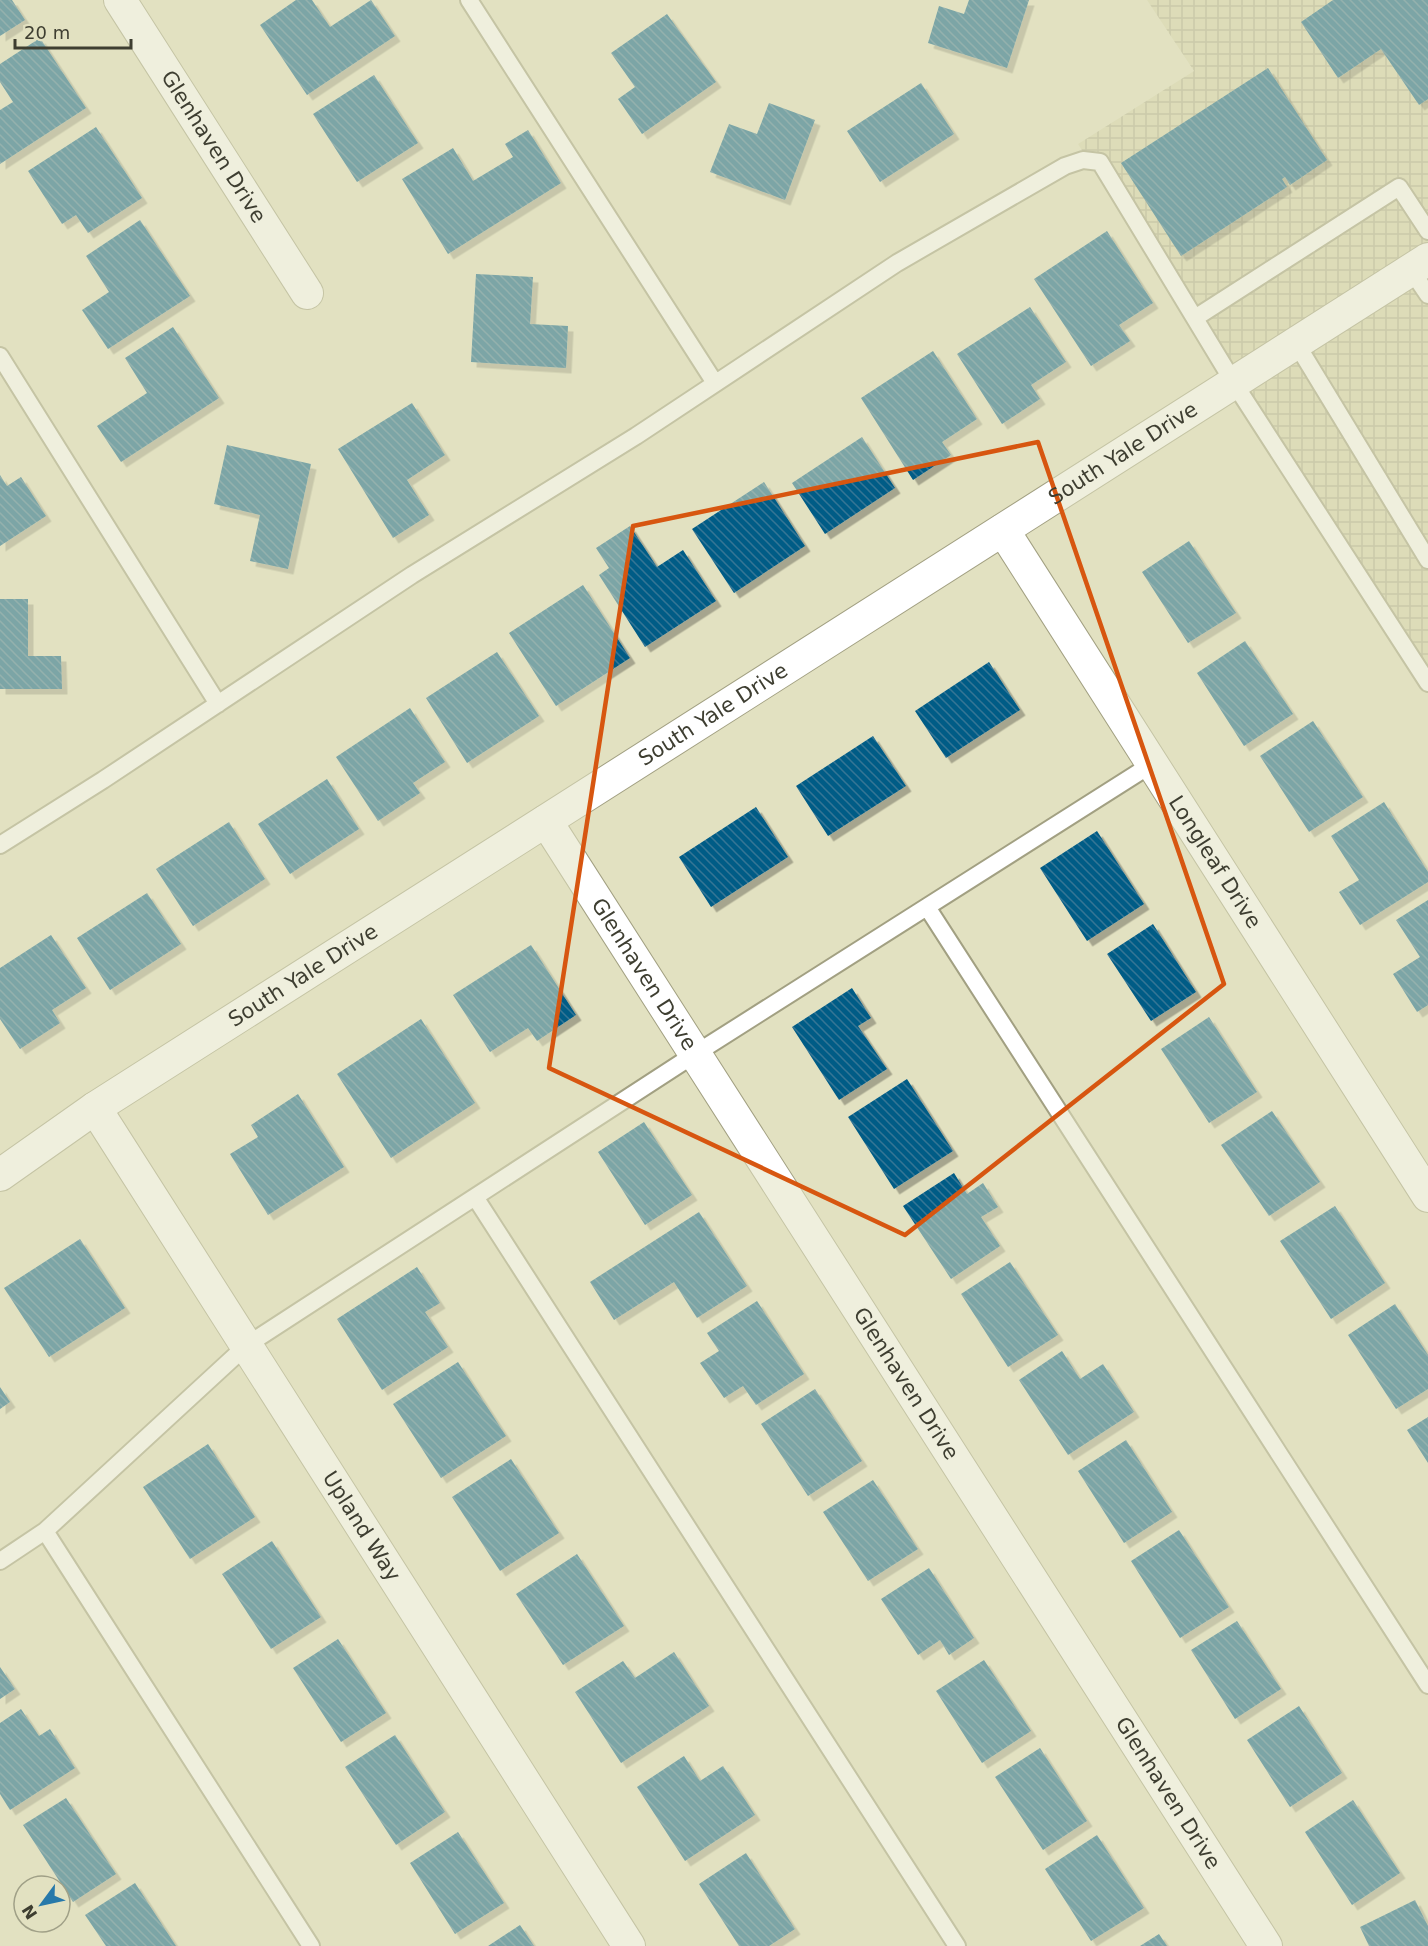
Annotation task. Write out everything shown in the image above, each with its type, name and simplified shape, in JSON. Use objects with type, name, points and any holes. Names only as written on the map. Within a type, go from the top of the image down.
[{"type":"street","name":"Glenhaven Drive","points":[[120,0],[307,293]]},
{"type":"street","name":"South Yale Drive","points":[[0,1174],[95,1108],[1234,383],[1296,344],[1422,275]]},
{"type":"street","name":"Longleaf Drive","points":[[1003,530],[1428,1196]]},
{"type":"street","name":"Glenhaven Drive","points":[[546,820],[1266,1946]]},
{"type":"street","name":"Upland Way","points":[[95,1108],[629,1946]]},
{"type":"lane","points":[[469,0],[716,383]]},
{"type":"lane","points":[[0,845],[412,576],[636,436],[897,263],[1065,165],[1083,160],[1100,162],[1234,383],[1428,683]]},
{"type":"lane","points":[[1195,318],[1399,187],[1428,231]]},
{"type":"lane","points":[[1296,344],[1428,560]]},
{"type":"lane","points":[[0,356],[218,704]]},
{"type":"lane","points":[[0,1561],[45,1531],[247,1345],[695,1054],[1152,764]]},
{"type":"lane","points":[[927,907],[1428,1685]]},
{"type":"lane","points":[[475,1197],[957,1946]]},
{"type":"lane","points":[[45,1531],[311,1946]]},
{"type":"highlighted area","points":[[1038,442],[1224,984],[905,1235],[549,1068],[633,526]]},
{"type":"shaded area","points":[[1147,0],[1428,0],[1428,690],[1078,144],[1194,71]]},
{"type":"building","points":[[0,0],[12,0],[25,20],[0,36]]},
{"type":"building","points":[[296,0],[312,0],[330,27],[371,0],[395,36],[307,95],[260,25]]},
{"type":"building","points":[[969,0],[1029,0],[1007,68],[928,43],[939,6],[964,14]]},
{"type":"building","points":[[1333,0],[1428,0],[1428,99],[1419,105],[1381,49],[1338,78],[1301,22]]},
{"type":"building","points":[[667,14],[716,82],[642,134],[618,99],[635,87],[611,53]]},
{"type":"building","points":[[40,38],[86,108],[0,164],[0,110],[13,102],[0,82],[0,64]]},
{"type":"building","points":[[1268,68],[1327,160],[1290,185],[1285,177],[1282,179],[1287,187],[1181,256],[1121,163]]},
{"type":"building","points":[[374,75],[418,143],[357,182],[313,114]]},
{"type":"building","points":[[921,83],[954,134],[880,182],[847,131]]},
{"type":"building","points":[[769,103],[815,120],[785,200],[710,172],[729,124],[757,134]]},
{"type":"building","points":[[96,127],[142,198],[88,233],[76,215],[62,224],[28,171]]},
{"type":"building","points":[[528,130],[561,183],[448,254],[402,179],[453,148],[473,181],[513,157],[505,144]]},
{"type":"building","points":[[140,220],[190,296],[108,349],[82,310],[109,292],[86,256]]},
{"type":"building","points":[[1107,231],[1153,303],[1119,325],[1130,341],[1091,366],[1034,279]]},
{"type":"building","points":[[476,274],[533,277],[530,324],[568,326],[566,368],[471,362]]},
{"type":"building","points":[[1030,307],[1066,362],[1031,385],[1040,399],[1002,424],[957,354]]},
{"type":"building","points":[[173,327],[219,398],[121,462],[97,426],[147,393],[125,358]]},
{"type":"building","points":[[933,351],[977,419],[942,442],[951,455],[913,480],[861,398]]},
{"type":"building","points":[[412,403],[445,455],[407,480],[429,515],[393,538],[338,449]]},
{"type":"building","points":[[862,437],[895,488],[825,534],[792,483]]},
{"type":"building","points":[[227,445],[311,464],[288,569],[250,561],[260,515],[214,504]]},
{"type":"building","points":[[0,475],[7,486],[21,477],[46,516],[0,546]]},
{"type":"building","points":[[764,482],[805,546],[734,593],[692,529]]},
{"type":"building","points":[[630,526],[657,567],[683,550],[716,601],[645,647],[599,575],[609,568],[596,548]]},
{"type":"building","points":[[1189,541],[1236,613],[1188,643],[1142,572]]},
{"type":"building","points":[[583,585],[630,658],[556,706],[509,633]]},
{"type":"building","points":[[0,599],[28,599],[28,656],[61,656],[62,689],[0,689]]},
{"type":"building","points":[[1245,641],[1293,714],[1244,746],[1197,673]]},
{"type":"building","points":[[497,652],[539,716],[467,763],[426,698]]},
{"type":"building","points":[[989,662],[1020,710],[946,758],[915,711]]},
{"type":"building","points":[[410,708],[445,762],[413,783],[420,793],[378,821],[336,757]]},
{"type":"building","points":[[1313,721],[1363,797],[1309,832],[1260,756]]},
{"type":"building","points":[[873,736],[906,786],[828,836],[796,786]]},
{"type":"building","points":[[327,779],[359,829],[290,874],[258,824]]},
{"type":"building","points":[[1384,802],[1428,872],[1428,882],[1360,925],[1339,892],[1359,880],[1331,836]]},
{"type":"building","points":[[756,807],[788,857],[711,907],[679,857]]},
{"type":"building","points":[[229,822],[265,879],[193,926],[156,869]]},
{"type":"building","points":[[1097,831],[1144,904],[1087,941],[1040,868]]},
{"type":"building","points":[[147,893],[181,944],[110,990],[77,938]]},
{"type":"building","points":[[1428,900],[1428,1005],[1417,1012],[1393,974],[1420,957],[1396,920]]},
{"type":"building","points":[[1153,924],[1196,992],[1151,1021],[1107,954]]},
{"type":"building","points":[[51,935],[86,988],[52,1010],[60,1023],[20,1049],[0,1019],[0,968]]},
{"type":"building","points":[[531,945],[576,1015],[537,1041],[528,1028],[490,1052],[453,995]]},
{"type":"building","points":[[852,988],[871,1018],[858,1026],[887,1069],[839,1100],[792,1027]]},
{"type":"building","points":[[1209,1017],[1257,1092],[1209,1123],[1161,1049]]},
{"type":"building","points":[[421,1019],[475,1103],[391,1158],[337,1074]]},
{"type":"building","points":[[907,1079],[953,1151],[894,1189],[848,1117]]},
{"type":"building","points":[[298,1094],[344,1167],[268,1215],[230,1154],[258,1137],[251,1125]]},
{"type":"building","points":[[1272,1111],[1320,1182],[1269,1216],[1221,1145]]},
{"type":"building","points":[[644,1122],[692,1195],[645,1225],[598,1152]]},
{"type":"building","points":[[954,1173],[967,1194],[983,1183],[998,1207],[981,1217],[1000,1246],[951,1279],[903,1206]]},
{"type":"building","points":[[1335,1206],[1385,1283],[1331,1319],[1280,1241]]},
{"type":"building","points":[[699,1212],[747,1286],[697,1318],[674,1282],[614,1320],[590,1282]]},
{"type":"building","points":[[80,1239],[125,1308],[49,1357],[4,1288]]},
{"type":"building","points":[[1010,1262],[1058,1335],[1008,1367],[961,1294]]},
{"type":"building","points":[[417,1267],[440,1303],[425,1312],[448,1347],[382,1390],[337,1319]]},
{"type":"building","points":[[757,1301],[804,1374],[756,1405],[743,1386],[724,1398],[700,1363],[719,1351],[707,1333]]},
{"type":"building","points":[[1395,1304],[1428,1355],[1428,1389],[1396,1409],[1348,1335]]},
{"type":"building","points":[[1062,1351],[1080,1379],[1103,1364],[1134,1412],[1068,1455],[1019,1380]]},
{"type":"building","points":[[458,1362],[506,1436],[441,1478],[393,1404]]},
{"type":"building","points":[[0,1387],[10,1402],[0,1409]]},
{"type":"building","points":[[815,1389],[862,1461],[808,1496],[761,1424]]},
{"type":"building","points":[[1428,1417],[1428,1463],[1407,1430]]},
{"type":"building","points":[[1126,1440],[1172,1512],[1124,1543],[1078,1471]]},
{"type":"building","points":[[208,1444],[255,1517],[190,1559],[143,1487]]},
{"type":"building","points":[[511,1459],[559,1533],[500,1571],[452,1497]]},
{"type":"building","points":[[873,1480],[918,1549],[868,1581],[823,1512]]},
{"type":"building","points":[[1179,1530],[1229,1607],[1180,1638],[1131,1561]]},
{"type":"building","points":[[272,1541],[321,1617],[271,1649],[222,1574]]},
{"type":"building","points":[[577,1554],[624,1626],[563,1665],[516,1594]]},
{"type":"building","points":[[929,1568],[974,1638],[949,1655],[940,1640],[918,1655],[881,1599]]},
{"type":"building","points":[[1237,1621],[1281,1689],[1235,1719],[1191,1650]]},
{"type":"building","points":[[338,1639],[386,1713],[341,1742],[293,1668]]},
{"type":"building","points":[[674,1652],[709,1706],[621,1763],[575,1692],[623,1661],[635,1678]]},
{"type":"building","points":[[984,1660],[1031,1731],[982,1763],[936,1691]]},
{"type":"building","points":[[0,1667],[15,1689],[0,1699]]},
{"type":"building","points":[[1299,1706],[1342,1773],[1290,1807],[1247,1740]]},
{"type":"building","points":[[21,1709],[39,1736],[50,1729],[75,1768],[10,1810],[0,1794],[0,1723]]},
{"type":"building","points":[[395,1735],[445,1812],[396,1845],[345,1767]]},
{"type":"building","points":[[1040,1748],[1087,1821],[1043,1850],[995,1777]]},
{"type":"building","points":[[684,1756],[700,1781],[723,1766],[755,1815],[685,1861],[637,1787]]},
{"type":"building","points":[[66,1798],[116,1874],[73,1902],[72,1874],[55,1874],[23,1825]]},
{"type":"building","points":[[1353,1800],[1400,1873],[1352,1905],[1305,1832]]},
{"type":"building","points":[[458,1832],[504,1903],[455,1934],[410,1863]]},
{"type":"building","points":[[1097,1835],[1144,1908],[1091,1941],[1045,1869]]},
{"type":"building","points":[[746,1853],[795,1929],[769,1946],[739,1946],[699,1884]]},
{"type":"building","points":[[135,1883],[176,1946],[106,1946],[85,1915]]},
{"type":"building","points":[[1415,1900],[1428,1926],[1428,1946],[1369,1946],[1360,1927]]},
{"type":"building","points":[[520,1925],[534,1946],[488,1946]]},
{"type":"building","points":[[1159,1934],[1167,1946],[1140,1946]]}]
